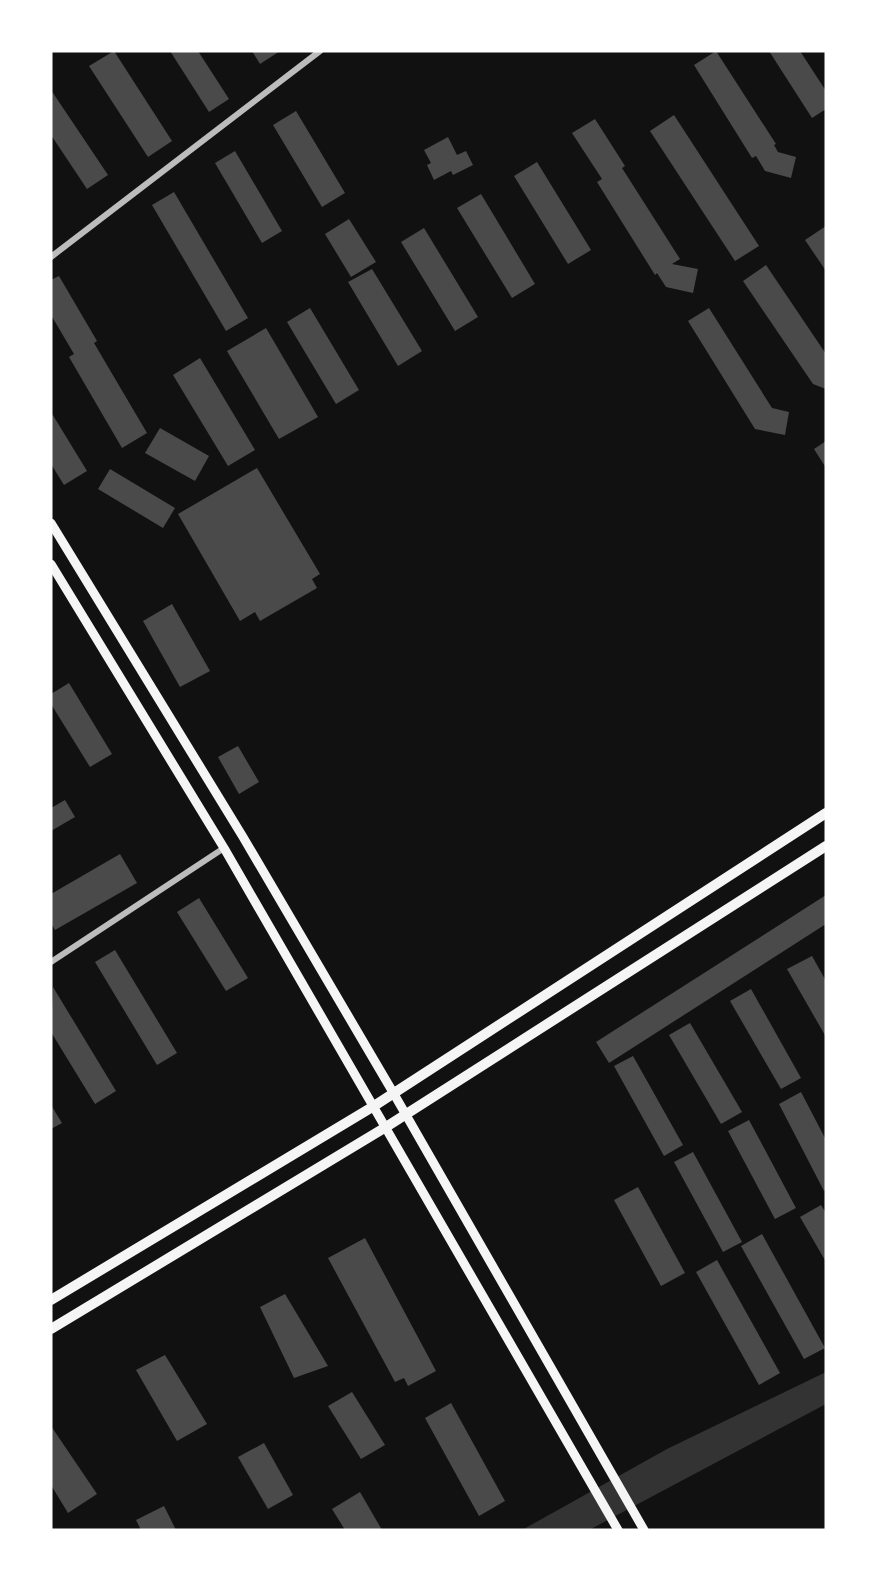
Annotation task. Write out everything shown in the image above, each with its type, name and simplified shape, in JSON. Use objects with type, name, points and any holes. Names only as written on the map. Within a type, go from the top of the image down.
[{"type":"main road","points":[[51,523],[243,837],[406,1114],[644,1530]]},
{"type":"main road","points":[[51,564],[224,848],[618,1530]]},
{"type":"main road","points":[[51,1300],[394,1094],[826,813]]},
{"type":"main road","points":[[51,1329],[386,1127],[826,846]]},
{"type":"street","points":[[51,257],[320,51]]},
{"type":"street","points":[[51,962],[224,848]]},
{"type":"shaded area","points":[[826,1372],[826,1404],[589,1530],[522,1530],[667,1449]]},
{"type":"building","points":[[114,51],[172,141],[148,157],[89,66]]},
{"type":"building","points":[[170,51],[198,51],[229,99],[209,112]]},
{"type":"building","points":[[252,51],[280,51],[260,64]]},
{"type":"building","points":[[716,51],[776,144],[774,145],[778,152],[796,157],[791,178],[765,171],[756,156],[752,158],[694,65]]},
{"type":"building","points":[[769,51],[800,51],[826,91],[826,109],[812,118]]},
{"type":"building","points":[[51,90],[108,175],[87,189],[51,135]]},
{"type":"building","points":[[296,111],[345,193],[322,207],[273,125]]},
{"type":"building","points":[[674,115],[759,246],[735,261],[650,131]]},
{"type":"building","points":[[595,119],[625,166],[622,168],[680,259],[672,264],[698,269],[693,293],[666,287],[657,273],[655,275],[597,182],[602,179],[572,133]]},
{"type":"building","points":[[448,137],[457,155],[466,151],[473,165],[453,175],[451,171],[434,180],[427,165],[431,163],[424,150]]},
{"type":"building","points":[[235,151],[282,231],[262,243],[215,163]]},
{"type":"building","points":[[537,162],[591,250],[568,264],[514,176]]},
{"type":"building","points":[[174,192],[248,318],[226,331],[152,205]]},
{"type":"building","points":[[481,194],[535,284],[512,298],[457,208]]},
{"type":"building","points":[[349,219],[376,262],[351,277],[325,234]]},
{"type":"building","points":[[826,226],[826,271],[805,240]]},
{"type":"building","points":[[424,228],[478,317],[455,331],[401,242]]},
{"type":"building","points":[[766,265],[826,354],[826,389],[813,384],[743,281]]},
{"type":"building","points":[[372,269],[422,351],[398,366],[348,282]]},
{"type":"building","points":[[59,276],[97,341],[94,343],[147,433],[122,448],[69,357],[74,354],[51,315],[51,280]]},
{"type":"building","points":[[310,308],[359,390],[336,404],[287,322]]},
{"type":"building","points":[[709,308],[772,408],[789,412],[785,435],[755,429],[688,321]]},
{"type":"building","points":[[266,328],[318,417],[279,439],[227,351]]},
{"type":"building","points":[[200,358],[255,450],[228,466],[173,375]]},
{"type":"building","points":[[51,412],[87,471],[64,485],[51,464]]},
{"type":"building","points":[[160,428],[209,456],[195,481],[145,453]]},
{"type":"building","points":[[826,441],[826,468],[814,449]]},
{"type":"building","points":[[257,468],[320,574],[312,579],[317,588],[260,621],[255,612],[240,621],[178,514]]},
{"type":"building","points":[[110,469],[175,508],[163,528],[98,489]]},
{"type":"building","points":[[172,604],[210,671],[180,687],[143,621]]},
{"type":"building","points":[[69,683],[112,754],[90,767],[51,704],[51,694]]},
{"type":"building","points":[[238,746],[259,782],[239,794],[218,757]]},
{"type":"building","points":[[65,800],[75,817],[51,831],[51,808]]},
{"type":"building","points":[[120,854],[137,883],[55,930],[51,923],[51,894]]},
{"type":"building","points":[[826,895],[826,924],[609,1063],[596,1042]]},
{"type":"building","points":[[199,898],[248,978],[226,991],[177,912]]},
{"type":"building","points":[[115,950],[177,1053],[157,1065],[95,962]]},
{"type":"building","points":[[812,956],[826,981],[826,1037],[787,969]]},
{"type":"building","points":[[53,987],[116,1091],[95,1104],[51,1032]]},
{"type":"building","points":[[751,989],[801,1078],[781,1089],[730,1001]]},
{"type":"building","points":[[690,1023],[742,1112],[721,1124],[669,1035]]},
{"type":"building","points":[[633,1056],[683,1145],[664,1156],[614,1066]]},
{"type":"building","points":[[801,1092],[826,1140],[826,1189],[824,1191],[779,1104]]},
{"type":"building","points":[[51,1105],[62,1123],[51,1129]]},
{"type":"building","points":[[749,1120],[796,1208],[775,1219],[728,1131]]},
{"type":"building","points":[[693,1152],[742,1242],[723,1252],[674,1162]]},
{"type":"building","points":[[638,1187],[685,1273],[661,1286],[614,1200]]},
{"type":"building","points":[[821,1205],[826,1213],[826,1262],[800,1217]]},
{"type":"building","points":[[762,1234],[825,1348],[804,1359],[741,1246]]},
{"type":"building","points":[[365,1238],[436,1371],[408,1386],[404,1378],[395,1382],[328,1258]]},
{"type":"building","points":[[717,1260],[780,1373],[759,1385],[696,1272]]},
{"type":"building","points":[[285,1294],[328,1366],[294,1378],[260,1307]]},
{"type":"building","points":[[165,1355],[207,1424],[177,1441],[136,1370]]},
{"type":"building","points":[[352,1392],[385,1445],[361,1459],[328,1406]]},
{"type":"building","points":[[451,1403],[505,1501],[479,1516],[425,1418]]},
{"type":"building","points":[[51,1426],[97,1494],[68,1513],[51,1485]]},
{"type":"building","points":[[264,1443],[293,1495],[268,1509],[238,1457]]},
{"type":"building","points":[[360,1492],[382,1530],[345,1530],[332,1509]]},
{"type":"building","points":[[164,1506],[176,1530],[141,1530],[136,1520]]}]
